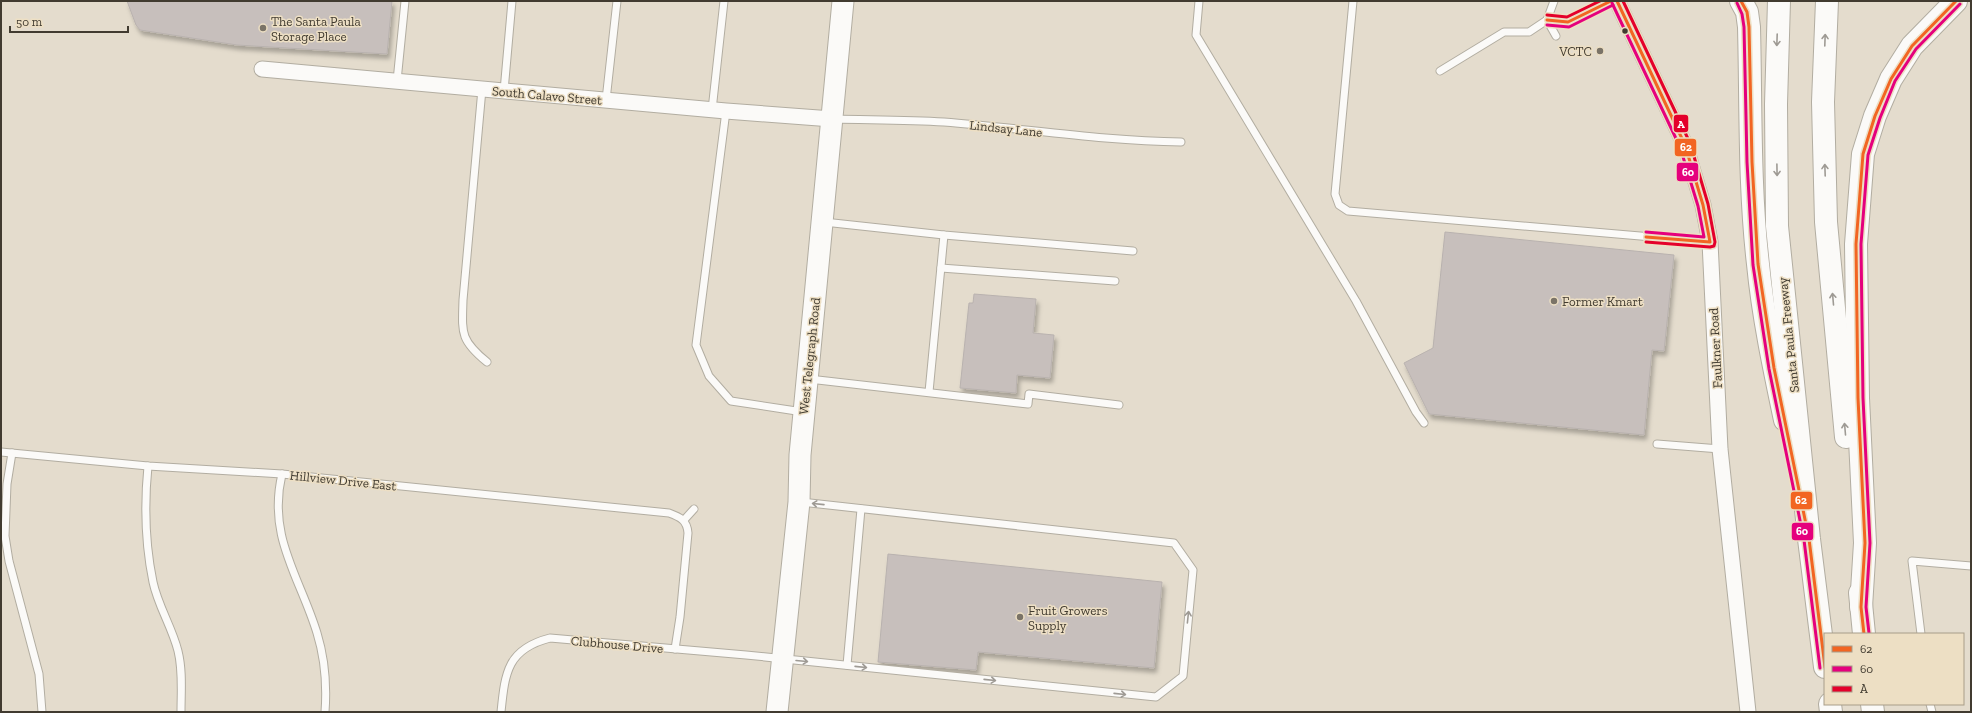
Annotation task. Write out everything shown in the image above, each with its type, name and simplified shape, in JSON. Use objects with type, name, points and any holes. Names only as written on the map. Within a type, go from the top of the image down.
[{"type":"highway","points":[[1741,1],[1747,12],[1749,27],[1752,162],[1758,264],[1774,368],[1809,539]]},
{"type":"highway","name":"Santa Paula Freeway","points":[[1779,1],[1776,104],[1777,226],[1809,539],[1824,659]]},
{"type":"highway","points":[[1827,1],[1823,102],[1826,222],[1864,633]]},
{"type":"highway","points":[[1861,607],[1865,543],[1858,398],[1856,244],[1863,154],[1875,116],[1891,79],[1912,46],[1956,1]]},
{"type":"main road","name":"West Telegraph Road","points":[[777,712],[799,502],[803,412],[843,1]]},
{"type":"street","name":"Faulkner Road","points":[[1617,1],[1685,145],[1704,206],[1710,242],[1720,449],[1748,712]]},
{"type":"street","name":"South Calavo Street","points":[[262,69],[719,111],[832,119]]},
{"type":"lane","points":[[397,81],[405,1]]},
{"type":"lane","points":[[504,91],[512,1]]},
{"type":"lane","points":[[606,100],[617,1]]},
{"type":"lane","points":[[724,1],[719,111],[696,345],[709,376],[731,401],[803,412]]},
{"type":"lane","points":[[1199,1],[1196,35],[1356,301],[1416,412],[1424,423]]},
{"type":"lane","points":[[1353,1],[1335,194],[1339,205],[1348,211],[1710,242]]},
{"type":"lane","points":[[1440,71],[1504,32],[1529,32],[1547,20],[1554,1]]},
{"type":"lane","points":[[1547,20],[1568,22],[1611,1]]},
{"type":"lane","points":[[1547,20],[1556,36]]},
{"type":"lane","points":[[482,89],[462,323],[468,346],[487,362]]},
{"type":"lane","name":"Lindsay Lane","points":[[832,119],[884,119],[944,122],[1148,142],[1181,142]]},
{"type":"lane","points":[[822,221],[944,235],[1133,251]]},
{"type":"lane","points":[[928,392],[944,235]]},
{"type":"lane","points":[[941,268],[1115,281]]},
{"type":"lane","points":[[807,378],[1028,404],[1029,394],[1119,405]]},
{"type":"lane","points":[[1657,444],[1720,449]]},
{"type":"lane","name":"Hillview Drive East","points":[[1,452],[148,466],[282,474],[650,510],[669,513],[684,520]]},
{"type":"lane","points":[[12,453],[8,484],[5,536],[9,561],[39,674],[42,712]]},
{"type":"lane","points":[[148,466],[145,501],[145,528],[153,582],[178,652],[181,669],[181,712]]},
{"type":"lane","points":[[282,474],[278,496],[280,533],[317,633],[326,677],[327,693],[325,712]]},
{"type":"lane","name":"Clubhouse Drive","points":[[501,712],[504,681],[508,669],[519,652],[536,642],[550,638],[847,665],[1156,697],[1183,676],[1193,570],[1174,543],[799,502]]},
{"type":"lane","points":[[676,649],[687,546],[687,525],[684,520],[694,509]]},
{"type":"lane","points":[[847,665],[861,509]]},
{"type":"lane","points":[[1921,633],[1912,561],[1971,566]]},
{"type":"building","name":"The Santa Paula Storage Place","points":[[127,1],[392,1],[387,54],[237,45],[140,30],[136,25]]},
{"type":"building","name":"Former Kmart","points":[[1445,232],[1674,255],[1664,351],[1652,350],[1644,435],[1429,414],[1404,363],[1433,348]]},
{"type":"building","points":[[974,294],[1036,299],[1033,333],[1054,335],[1050,378],[1017,375],[1016,393],[960,388],[969,303],[973,303]]},
{"type":"building","name":"Fruit Growers Supply","points":[[888,554],[1162,582],[1154,668],[978,652],[976,670],[878,662]]},
{"type":"transit line","name":"A","points":[[1547,15],[1567,17],[1600,1]]},
{"type":"transit line","name":"62","points":[[1547,20],[1568,22],[1611,1]]},
{"type":"transit line","name":"62","points":[[1617,1],[1685,145],[1703,205],[1710,242],[1646,237]]},
{"type":"transit line","name":"A","points":[[1623,1],[1690,143],[1708,204],[1715,242],[1714,246],[1710,247],[1646,242]]},
{"type":"transit line","name":"62","points":[[1741,1],[1747,12],[1749,27],[1752,162],[1758,264],[1774,368],[1809,539],[1824,659]]},
{"type":"transit line","name":"62","points":[[1864,633],[1861,607],[1865,543],[1858,398],[1856,244],[1863,154],[1875,116],[1891,79],[1912,46],[1956,1]]},
{"type":"transit line","name":"60","points":[[1612,3],[1680,147],[1698,206],[1704,237],[1646,232]]},
{"type":"transit line","name":"60","points":[[1737,3],[1742,14],[1744,27],[1747,162],[1753,265],[1769,369],[1804,540],[1820,668]]},
{"type":"transit line","name":"60","points":[[1869,633],[1866,607],[1870,543],[1863,398],[1861,244],[1868,155],[1880,118],[1895,81],[1916,49],[1960,4]]},
{"type":"transit line","name":"60","points":[[1547,25],[1569,27],[1613,5]]},
{"type":"place","name":"The Santa Paula Storage Place","points":[[263,28]]},
{"type":"place","name":"VCTC","points":[[1600,51]]},
{"type":"place","name":"Former Kmart","points":[[1554,301]]},
{"type":"place","name":"Fruit Growers Supply","points":[[1020,617]]}]
